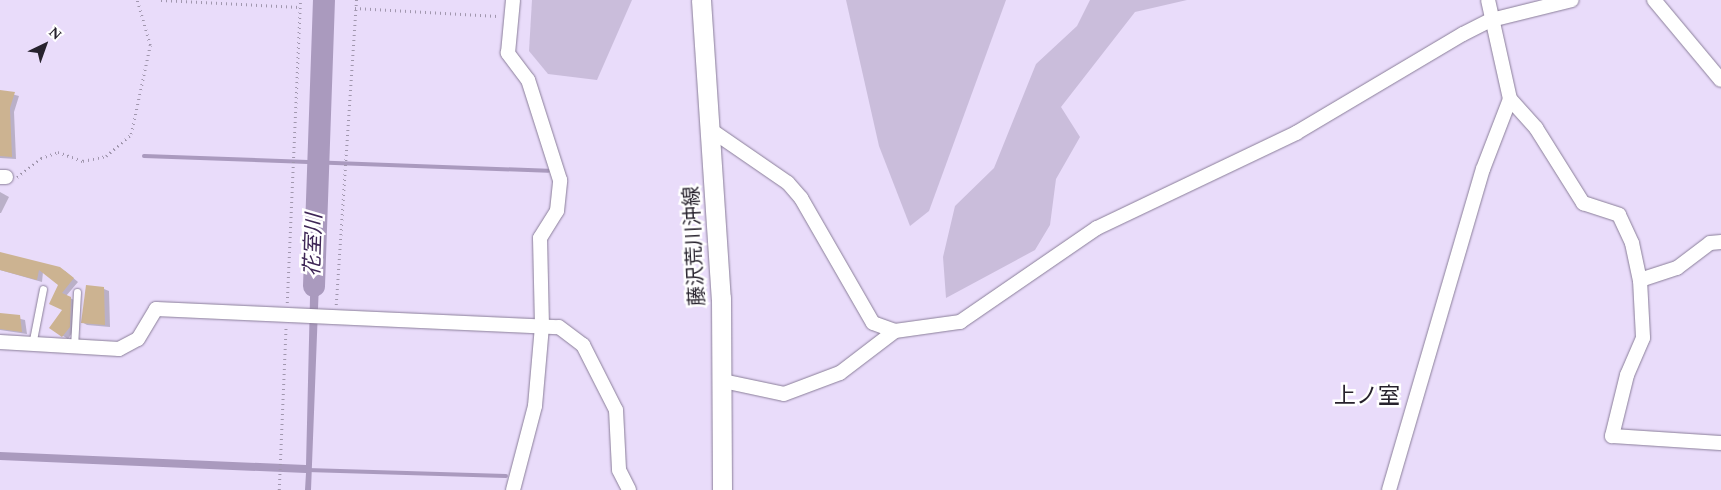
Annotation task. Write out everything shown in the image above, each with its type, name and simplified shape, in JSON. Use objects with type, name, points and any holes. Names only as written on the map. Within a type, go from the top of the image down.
[{"type":"main road","name":"藤沢荒川沖線","points":[[701,0],[711,130],[723,381],[722,490]]},
{"type":"street","points":[[512,490],[530,437],[542,326],[538,256],[540,238],[557,211],[560,180],[528,80],[508,53],[513,0]]},
{"type":"street","points":[[1488,0],[1510,99],[1536,128],[1583,203],[1619,215],[1632,243],[1640,280],[1643,338],[1627,375],[1612,436],[1721,443]]},
{"type":"street","points":[[711,130],[788,183],[873,323],[894,331],[960,322],[1097,228],[1296,132],[1491,20],[1572,0]]},
{"type":"street","points":[[1654,0],[1721,80]]},
{"type":"street","points":[[1389,490],[1441,327],[1483,169],[1510,99]]},
{"type":"street","points":[[1640,280],[1677,268],[1710,244],[1721,242]]},
{"type":"street","points":[[0,342],[74,349],[129,345],[156,309],[542,326],[570,331],[583,345],[616,410],[619,470],[629,490]]},
{"type":"street","points":[[723,381],[784,394],[840,373],[894,331]]},
{"type":"lane","points":[[32,346],[43,289]]},
{"type":"lane","points":[[74,349],[77,292]]},
{"type":"path","points":[[3,177],[18,177],[41,158],[58,152],[83,161],[106,156],[131,134],[150,45],[138,0]]},
{"type":"path","points":[[161,0],[300,6]]},
{"type":"path","points":[[294,167],[300,0]]},
{"type":"path","points":[[333,316],[356,0]]},
{"type":"path","points":[[355,8],[510,16]]},
{"type":"path","points":[[279,490],[280,462]]},
{"type":"shaded area","points":[[532,0],[632,0],[597,80],[548,74],[529,51]]},
{"type":"shaded area","points":[[846,0],[1006,0],[929,211],[910,226],[879,146]]},
{"type":"shaded area","points":[[1090,0],[1187,0],[1135,12],[1061,107],[1080,137],[1056,179],[1050,225],[1035,250],[946,298],[943,257],[955,206],[994,168],[1036,64],[1077,26]]},
{"type":"shaded area","points":[[311,256],[320,257],[311,490],[305,490],[306,473],[0,460],[0,452],[306,465]]},
{"type":"building","points":[[0,90],[15,92],[10,108],[12,157],[0,156]]},
{"type":"building","points":[[0,252],[60,267],[74,278],[62,293],[71,297],[70,327],[62,337],[49,328],[62,310],[49,304],[58,285],[39,270],[37,280],[0,270]]},
{"type":"building","points":[[86,285],[104,287],[105,325],[81,323]]},
{"type":"building","points":[[0,313],[20,315],[22,332],[0,329]]},
{"type":"waterway","name":"花室川","points":[[314,286],[324,0]]},
{"type":"waterway","points":[[144,156],[548,171]]},
{"type":"waterway","points":[[307,470],[506,476]]},
{"type":"district","name":"上ノ室","points":[[1367,397]]}]
